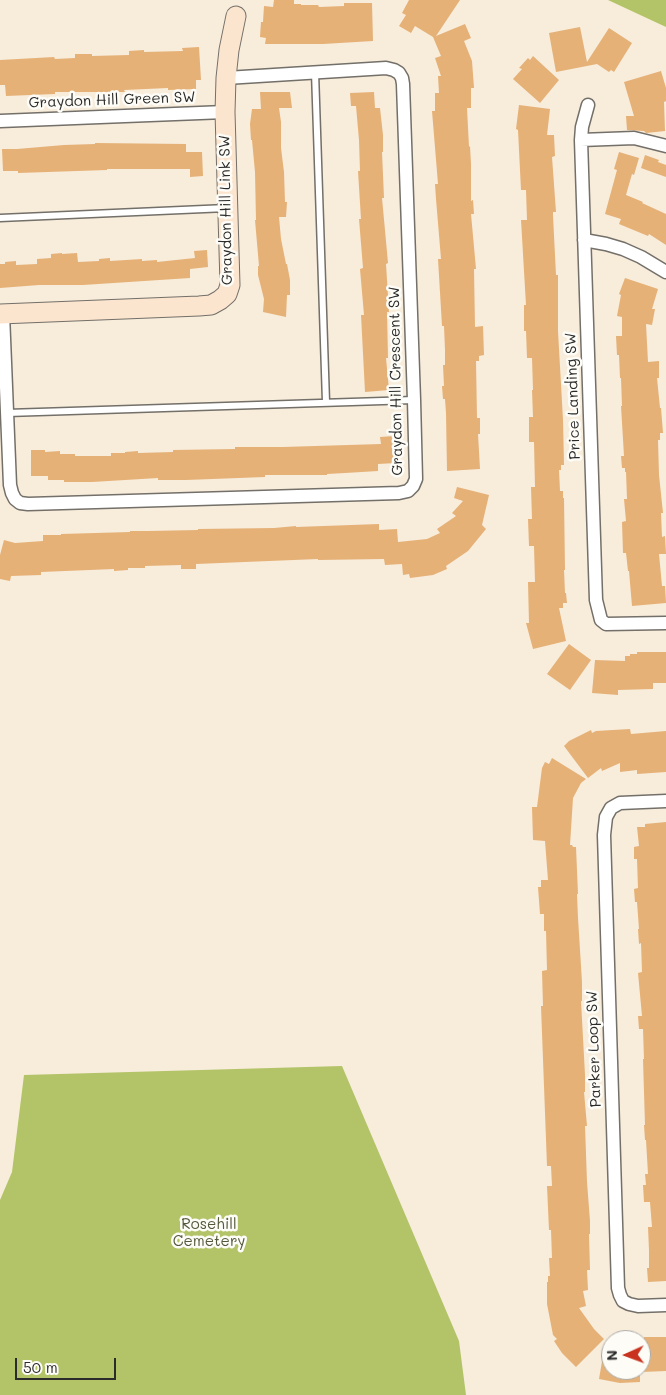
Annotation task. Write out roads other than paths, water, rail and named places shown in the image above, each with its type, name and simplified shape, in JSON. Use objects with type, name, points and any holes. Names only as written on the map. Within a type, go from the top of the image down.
[{"type":"street","name":"Graydon Hill Link SW","points":[[2,314],[211,305],[227,294],[230,285],[225,112],[226,78],[236,16]]},
{"type":"street","name":"Graydon Hill Crescent SW","points":[[2,314],[12,494],[20,503],[389,493],[408,491],[413,486],[416,479],[414,400],[402,78],[399,73],[386,68],[226,78]]},
{"type":"street","name":"Price Landing SW","points":[[588,105],[582,127],[581,140],[596,600],[601,620],[606,624],[666,624]]},
{"type":"street","name":"Graydon Hill Green SW","points":[[0,121],[225,112]]},
{"type":"street","points":[[581,140],[634,138],[666,146]]},
{"type":"street","points":[[584,240],[623,249],[666,272]]},
{"type":"street","name":"Parker Loop SW","points":[[666,801],[620,803],[611,808],[606,818],[604,835],[618,1288],[624,1301],[629,1304],[638,1306],[666,1305]]},
{"type":"lane","points":[[314,72],[326,402]]},
{"type":"lane","points":[[0,218],[228,208]]},
{"type":"lane","points":[[7,413],[414,400]]},
{"type":"park label","name":"Rosehill Cemetery","points":[[209,1232]]}]
